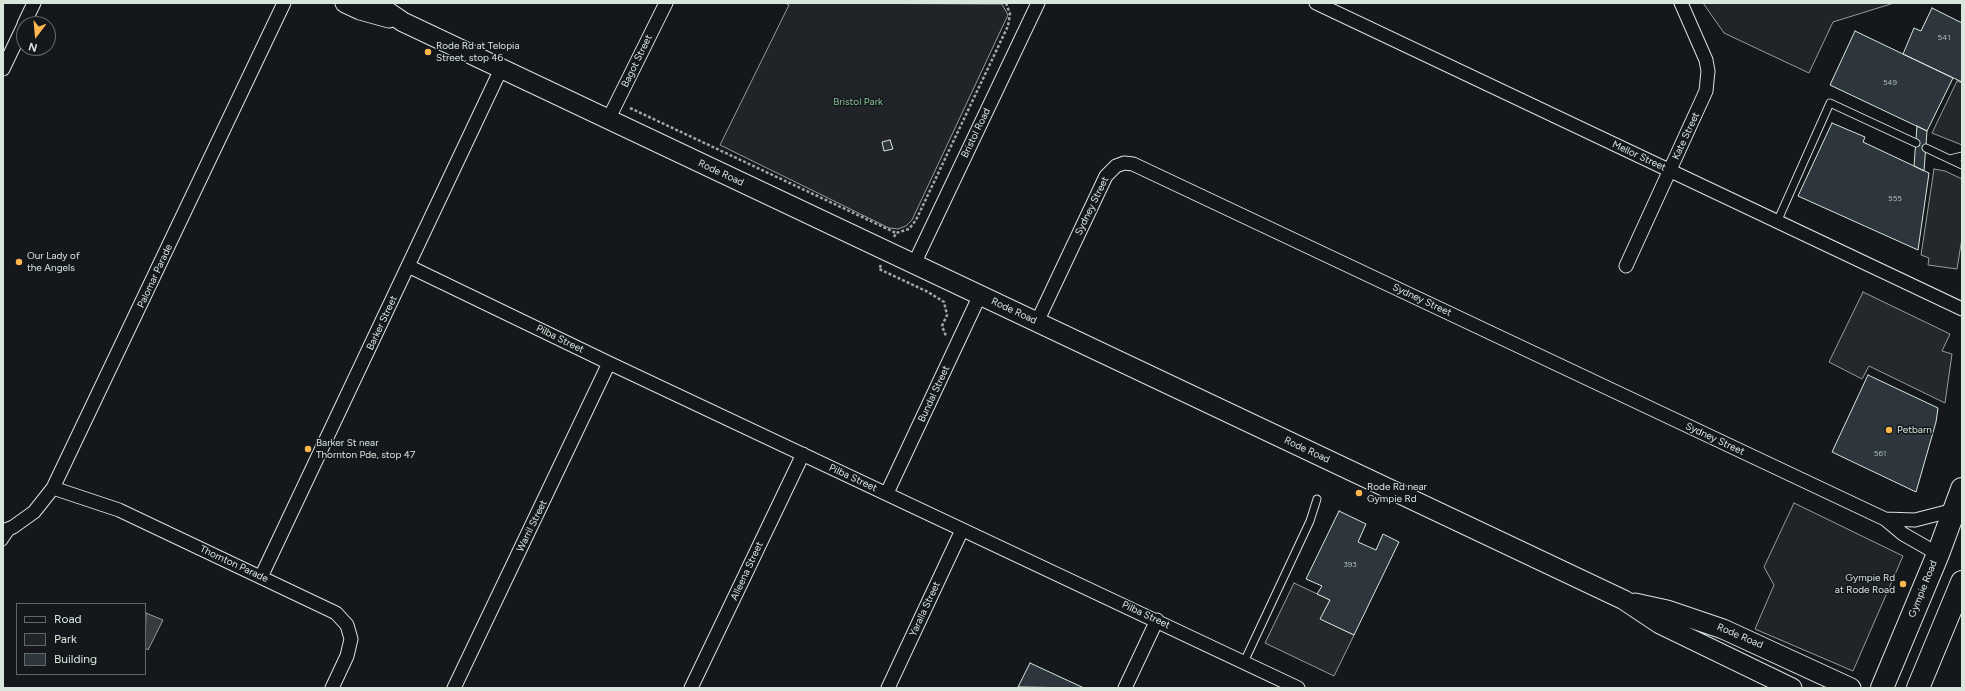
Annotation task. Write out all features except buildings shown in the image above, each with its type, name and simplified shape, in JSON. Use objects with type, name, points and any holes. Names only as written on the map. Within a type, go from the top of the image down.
[{"type":"highway","name":"Gympie Road","points":[[1882,688],[1938,554],[1962,489]]},
{"type":"highway","points":[[1918,688],[1962,585]]},
{"type":"main road","name":"Rode Road","points":[[361,5],[403,22],[1624,600],[1660,624],[1792,688]]},
{"type":"main road","name":"Rode Road","points":[[1624,600],[1667,610],[1724,629],[1851,688]]},
{"type":"street","points":[[28,16],[34,3]]},
{"type":"street","name":"Palomar Parade","points":[[8,529],[34,512],[54,488],[284,3]]},
{"type":"street","name":"Bagot Street","points":[[608,120],[666,3]]},
{"type":"street","name":"Bristol Road","points":[[914,264],[1038,3]]},
{"type":"street","name":"Mellor Street","points":[[1316,3],[1962,309]]},
{"type":"street","name":"Kate Street","points":[[1626,266],[1701,104],[1708,82],[1708,72],[1703,50],[1681,3]]},
{"type":"street","points":[[3,69],[16,41]]},
{"type":"street","name":"Barker Street","points":[[261,577],[501,69]]},
{"type":"street","name":"Sydney Street","points":[[1037,322],[1106,176],[1116,166],[1124,163],[1133,164],[1885,519],[1903,534],[1938,554]]},
{"type":"street","name":"Pilba Street","points":[[408,266],[609,363],[962,530],[1157,620],[1298,688]]},
{"type":"street","name":"Bundal Street","points":[[887,494],[980,295]]},
{"type":"street","name":"Warril Street","points":[[454,688],[609,363]]},
{"type":"street","name":"Alleena Street","points":[[691,688],[802,454]]},
{"type":"street","name":"Thornton Parade","points":[[54,488],[119,510],[330,609],[347,625],[351,639],[350,647],[332,688]]},
{"type":"street","name":"Sydney Street","points":[[1885,519],[1924,519],[1954,510]]},
{"type":"street","name":"Yaralla Street","points":[[888,688],[962,530]]},
{"type":"street","points":[[1125,688],[1157,620]]},
{"type":"lane","points":[[1777,222],[1830,103],[1916,143]]},
{"type":"lane","points":[[1926,148],[1962,165]]},
{"type":"lane","points":[[1950,159],[1962,156]]},
{"type":"lane","points":[[1244,662],[1310,521],[1317,499]]},
{"type":"lane","points":[[3,542],[8,529]]},
{"type":"path","points":[[630,108],[896,233],[909,229],[919,213],[1008,26],[1010,14],[1006,3]]},
{"type":"path","points":[[893,239],[896,233]]},
{"type":"path","points":[[882,264],[879,269],[928,292],[944,302],[947,315],[942,326],[953,353]]},
{"type":"green space","name":"Bristol Park","points":[[785,3],[1002,4],[1008,15],[912,220],[906,226],[898,229],[889,228],[720,145],[789,5]]},
{"type":"green space","points":[[1703,3],[1894,3],[1833,22],[1809,73],[1724,33]]},
{"type":"green space","points":[[1794,503],[1903,556],[1853,671],[1755,629],[1774,585],[1764,567]]},
{"type":"shaded area","points":[[1957,81],[1962,83],[1962,145],[1932,133]]},
{"type":"shaded area","points":[[1934,169],[1945,171],[1962,179],[1962,238],[1957,269],[1928,265],[1929,258],[1921,255]]},
{"type":"shaded area","points":[[1863,292],[1950,334],[1942,351],[1952,354],[1945,403],[1869,366],[1862,379],[1829,362]]},
{"type":"shaded area","points":[[1294,583],[1330,600],[1321,619],[1354,635],[1334,676],[1265,643]]},
{"type":"shaded area","points":[[146,613],[163,620],[148,650],[146,649]]},
{"type":"place","name":"Rode Rd at Telopia Street, stop 46","points":[[428,52]]},
{"type":"place","name":"Our Lady of the Angels","points":[[19,262]]},
{"type":"place","name":"Petbarn","points":[[1889,430]]},
{"type":"place","name":"Barker St near Thornton Pde, stop 47","points":[[308,449]]},
{"type":"place","name":"Rode Rd near Gympie Rd","points":[[1359,493]]},
{"type":"place","name":"Gympie Rd at Rode Road","points":[[1903,584]]}]
